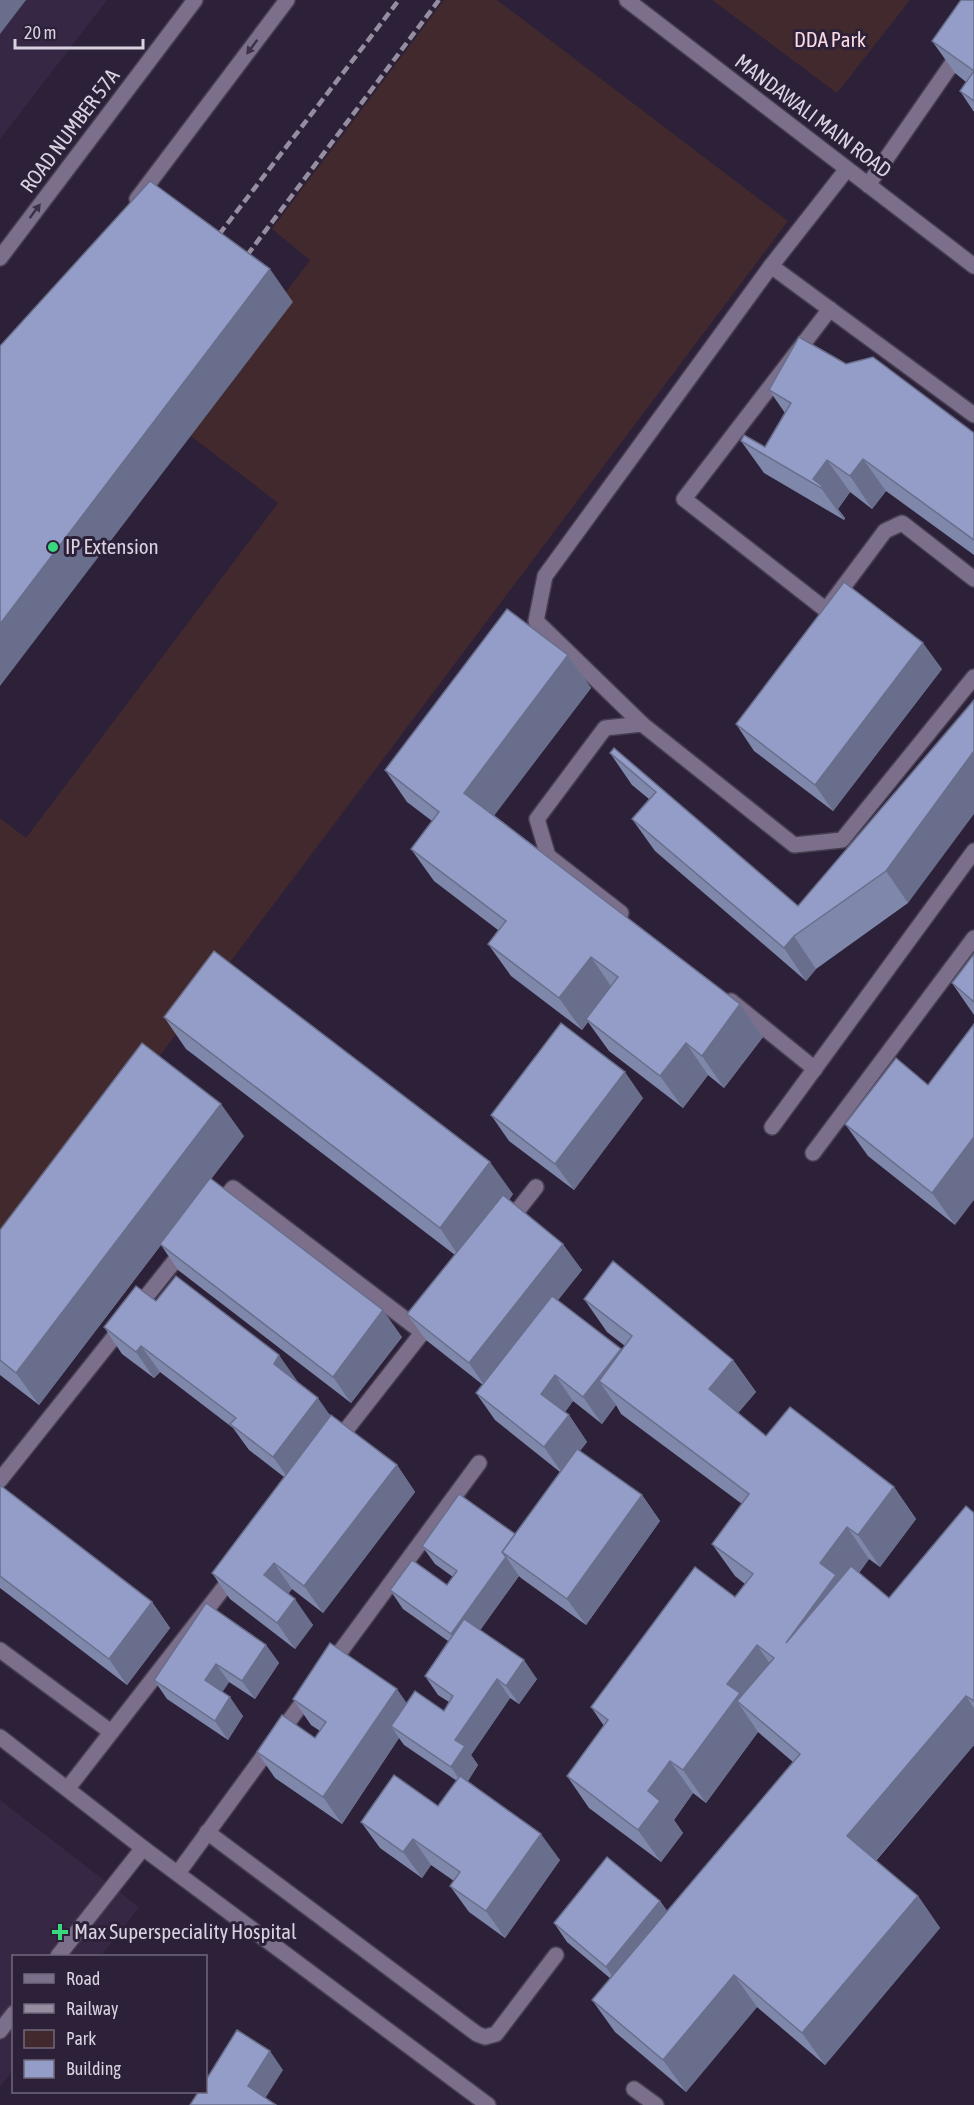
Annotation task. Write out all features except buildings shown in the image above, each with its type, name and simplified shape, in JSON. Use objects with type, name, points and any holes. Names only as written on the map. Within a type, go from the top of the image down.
[{"type":"street","name":"ROAD NUMBER 57A","points":[[0,258],[195,0]]},
{"type":"street","points":[[129,209],[287,0]]},
{"type":"street","name":"MANDAWALI MAIN ROAD","points":[[627,0],[974,266]]},
{"type":"street","points":[[868,184],[974,32]]},
{"type":"street","points":[[847,169],[771,266],[545,576],[536,621],[642,724],[794,845],[842,840],[974,677]]},
{"type":"street","points":[[771,266],[974,415]]},
{"type":"street","points":[[830,309],[684,499],[826,610],[885,531],[902,523],[974,579]]},
{"type":"street","points":[[631,922],[548,856],[537,819],[605,728],[642,724]]},
{"type":"street","points":[[772,1127],[974,851]]},
{"type":"street","points":[[813,1153],[974,938]]},
{"type":"street","points":[[723,995],[815,1069]]},
{"type":"street","points":[[500,1232],[536,1187]]},
{"type":"street","points":[[211,1215],[233,1188],[422,1332]]},
{"type":"street","points":[[0,1480],[196,1233]]},
{"type":"street","points":[[328,1453],[444,1305]]},
{"type":"street","points":[[178,1873],[479,1463]]},
{"type":"street","points":[[68,1788],[248,1556]]},
{"type":"street","points":[[0,1650],[111,1732]]},
{"type":"street","points":[[0,1737],[143,1848],[488,2105]]},
{"type":"street","points":[[207,1832],[477,2034],[485,2037],[496,2034],[555,1955]]},
{"type":"street","points":[[59,1955],[143,1848]]},
{"type":"street","points":[[0,2031],[12,2016]]},
{"type":"street","points":[[633,2089],[656,2105]]},
{"type":"shaded area","points":[[0,0],[107,0],[0,139]]},
{"type":"shaded area","name":"Max Superspeciality Hospital","points":[[0,1800],[139,1907],[102,1955],[12,1955],[12,2071],[0,2087]]},
{"type":"green space","points":[[444,0],[497,0],[788,221],[0,1268],[0,818],[26,838],[278,503],[183,430],[310,260],[272,229]]},
{"type":"green space","name":"DDA Park","points":[[712,0],[910,0],[837,93]]},
{"type":"railway","points":[[211,245],[399,0]]},
{"type":"railway","points":[[239,266],[439,0]]},
{"type":"place","name":"IP Extension","points":[[53,547]]},
{"type":"place","name":"Max Superspeciality Hospital","points":[[60,1932]]}]
